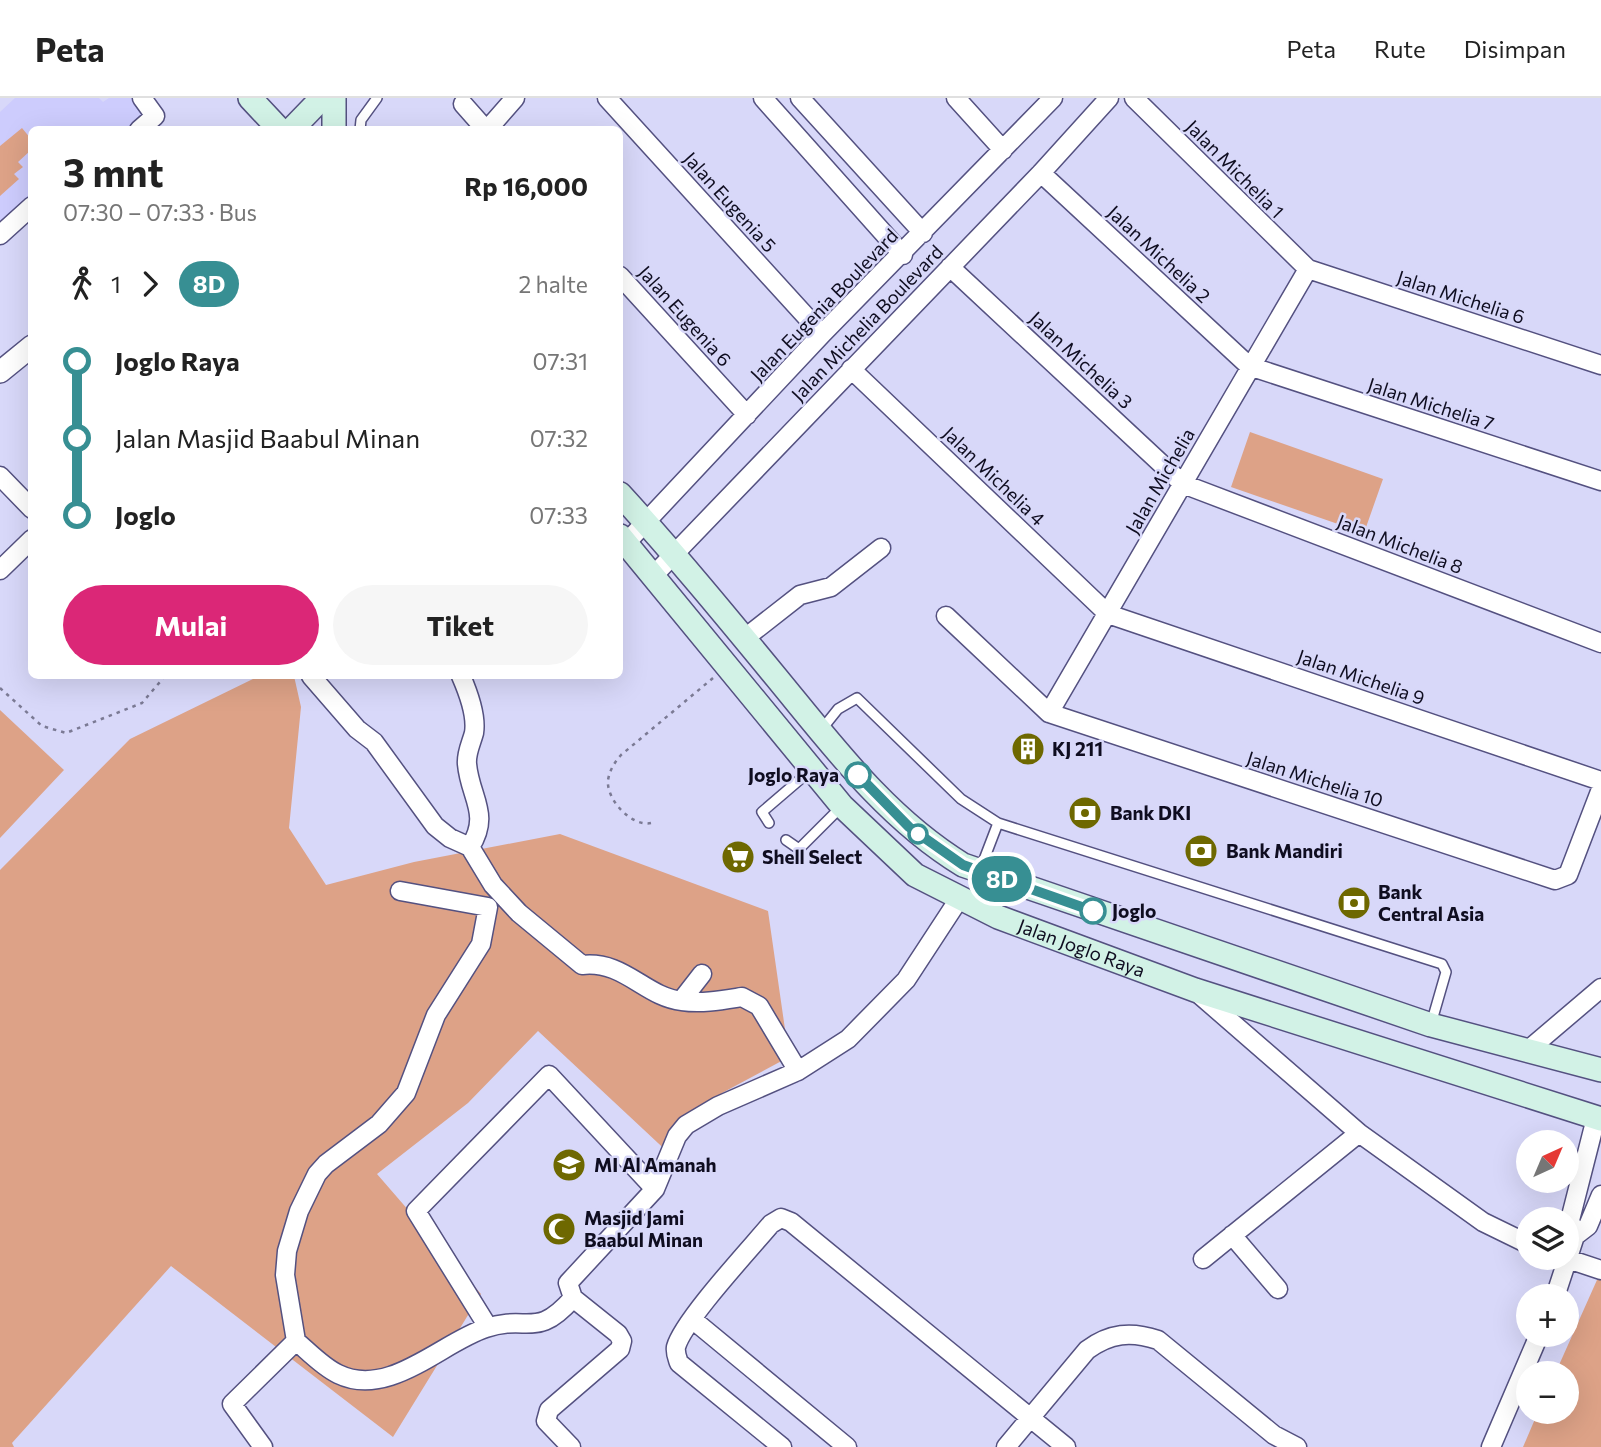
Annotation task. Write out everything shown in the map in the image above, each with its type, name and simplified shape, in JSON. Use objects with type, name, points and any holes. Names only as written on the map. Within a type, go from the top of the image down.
[{"type":"main road","points":[[250,98],[276,126]]},
{"type":"main road","points":[[295,126],[322,98]]},
{"type":"main road","points":[[334,98],[334,126]]},
{"type":"main road","name":"Jalan Joglo Raya","points":[[623,497],[675,554],[858,775],[909,827],[934,847],[980,871],[1431,1025],[1601,1070]]},
{"type":"main road","name":"Jalan Joglo Raya","points":[[623,539],[842,806],[915,875],[998,917],[1195,990],[1599,1118]]},
{"type":"main road","points":[[998,917],[1011,882]]},
{"type":"street","points":[[142,98],[155,116],[144,126]]},
{"type":"street","points":[[490,126],[515,98]]},
{"type":"street","name":"Jalan Eugenia 5","points":[[607,98],[822,334]]},
{"type":"street","points":[[763,98],[903,255]]},
{"type":"street","points":[[800,98],[923,233]]},
{"type":"street","points":[[956,98],[1003,150]]},
{"type":"street","name":"Jalan Eugenia Boulevard","points":[[623,539],[645,522],[822,334],[903,255],[1053,98]]},
{"type":"street","name":"Jalan Michelia Boulevard","points":[[654,575],[1041,173],[1109,98]]},
{"type":"street","name":"Jalan Michelia 1","points":[[1134,98],[1308,269]]},
{"type":"street","points":[[463,104],[482,126]]},
{"type":"street","name":"Jalan Michelia 2","points":[[1041,173],[1249,366]]},
{"type":"street","points":[[0,236],[28,210]]},
{"type":"street","name":"Jalan Michelia 3","points":[[950,267],[1183,484]]},
{"type":"street","name":"Jalan Michelia 6","points":[[1308,269],[1601,365]]},
{"type":"street","name":"Jalan Michelia","points":[[1049,713],[1308,269]]},
{"type":"street","name":"Jalan Eugenia 6","points":[[623,279],[747,415]]},
{"type":"street","points":[[0,372],[28,349]]},
{"type":"street","name":"Jalan Michelia 7","points":[[1249,366],[1601,481]]},
{"type":"street","name":"Jalan Michelia 4","points":[[851,369],[1108,614]]},
{"type":"street","points":[[0,476],[28,505]]},
{"type":"street","name":"Jalan Michelia 8","points":[[1183,484],[1601,643]]},
{"type":"street","points":[[1,568],[28,543]]},
{"type":"street","points":[[745,638],[800,595],[831,587],[881,548]]},
{"type":"street","name":"Jalan Michelia 9","points":[[1108,614],[1601,781]]},
{"type":"street","points":[[946,617],[1049,713]]},
{"type":"street","points":[[314,679],[357,729],[374,742],[435,826],[450,838],[470,847],[493,885],[519,913],[582,965],[599,963],[613,967],[681,1001],[743,997],[751,1000],[759,1006],[798,1071]]},
{"type":"street","points":[[462,679],[474,716],[475,730],[467,754],[467,768],[481,818],[480,830],[470,847]]},
{"type":"street","name":"Jalan Michelia 10","points":[[1049,713],[1555,880],[1567,875],[1601,789]]},
{"type":"street","points":[[493,885],[481,944],[436,1015],[406,1093],[379,1124],[326,1164],[317,1174],[299,1211],[287,1251],[285,1275],[296,1341],[335,1373],[347,1378],[370,1379],[409,1370],[488,1327],[544,1323],[573,1298]]},
{"type":"street","points":[[400,891],[488,907]]},
{"type":"street","points":[[571,1447],[546,1421],[549,1410],[620,1349],[622,1341],[618,1334],[573,1298],[568,1283],[655,1189],[677,1136],[686,1125],[718,1106],[798,1071],[828,1054],[889,1000],[920,962],[959,899]]},
{"type":"street","points":[[681,1001],[702,974]]},
{"type":"street","points":[[1527,1051],[1601,988]]},
{"type":"street","points":[[1195,990],[1359,1133],[1483,1222],[1516,1238]]},
{"type":"street","points":[[488,1327],[415,1211],[549,1075],[655,1189]]},
{"type":"street","points":[[1574,1207],[1599,1118]]},
{"type":"street","points":[[1203,1259],[1359,1133]]},
{"type":"street","points":[[1579,1233],[1588,1226],[1601,1195]]},
{"type":"street","points":[[782,1447],[679,1363],[677,1344],[692,1320],[771,1224],[781,1219],[791,1222],[1066,1447]]},
{"type":"street","points":[[1232,1235],[1278,1289]]},
{"type":"street","points":[[1579,1263],[1601,1270]]},
{"type":"street","points":[[692,1320],[847,1447]]},
{"type":"street","points":[[1006,1447],[1087,1350],[1104,1337],[1142,1335],[1158,1340],[1274,1436],[1297,1447]]},
{"type":"street","points":[[263,1447],[232,1404],[296,1341]]},
{"type":"street","points":[[1491,1447],[1534,1347]]},
{"type":"lane","points":[[360,126],[361,120],[377,98]]},
{"type":"lane","points":[[820,731],[838,709],[857,698],[961,799],[998,823],[1442,964],[1446,972],[1431,1025]]},
{"type":"lane","points":[[769,823],[762,812],[812,769]]},
{"type":"lane","points":[[786,841],[799,849],[842,806]]},
{"type":"lane","points":[[980,871],[998,823]]},
{"type":"path","points":[[0,688],[42,726],[66,733],[142,703],[162,679]]},
{"type":"path","points":[[651,823],[638,824],[632,821],[610,793],[608,782],[612,766],[711,679]]},
{"type":"shaded area","points":[[15,98],[99,98],[103,102],[109,98],[138,98],[154,116],[142,126],[28,126],[28,207],[0,232],[0,112]]},
{"type":"shaded area","points":[[22,128],[28,135],[28,153],[18,162],[23,167],[14,174],[19,179],[0,196],[0,146]]},
{"type":"shaded area","points":[[1250,432],[1383,479],[1364,533],[1231,487]]},
{"type":"shaded area","points":[[253,679],[295,679],[301,707],[289,828],[326,885],[414,862],[560,834],[768,911],[789,1057],[722,1093],[673,1157],[538,1031],[468,1103],[377,1174],[481,1294],[393,1437],[171,1266],[12,1443],[14,1447],[0,1447],[0,870],[130,739]]},
{"type":"shaded area","points":[[0,710],[64,770],[0,838]]},
{"type":"shaded area","points":[[1601,1271],[1601,1447],[1523,1447],[1533,1424],[1579,1424],[1579,1361],[1561,1361],[1567,1347],[1579,1347],[1579,1320]]},
{"type":"bus line","name":"8D","points":[[858,775],[909,827],[963,865],[1093,911]]},
{"type":"place","name":"KJ 211","points":[[1028,749]]},
{"type":"place","name":"Joglo Raya","points":[[858,775]]},
{"type":"place","name":"Bank DKI","points":[[1085,813]]},
{"type":"place","name":"Bank Mandiri","points":[[1201,851]]},
{"type":"place","name":"Shell Select","points":[[738,857]]},
{"type":"place","name":"Bank Central Asia","points":[[1354,903]]},
{"type":"place","name":"Joglo","points":[[1093,911]]},
{"type":"place","name":"MI Al Amanah","points":[[569,1165]]},
{"type":"place","name":"Masjid Jami Baabul Minan","points":[[559,1229]]}]
